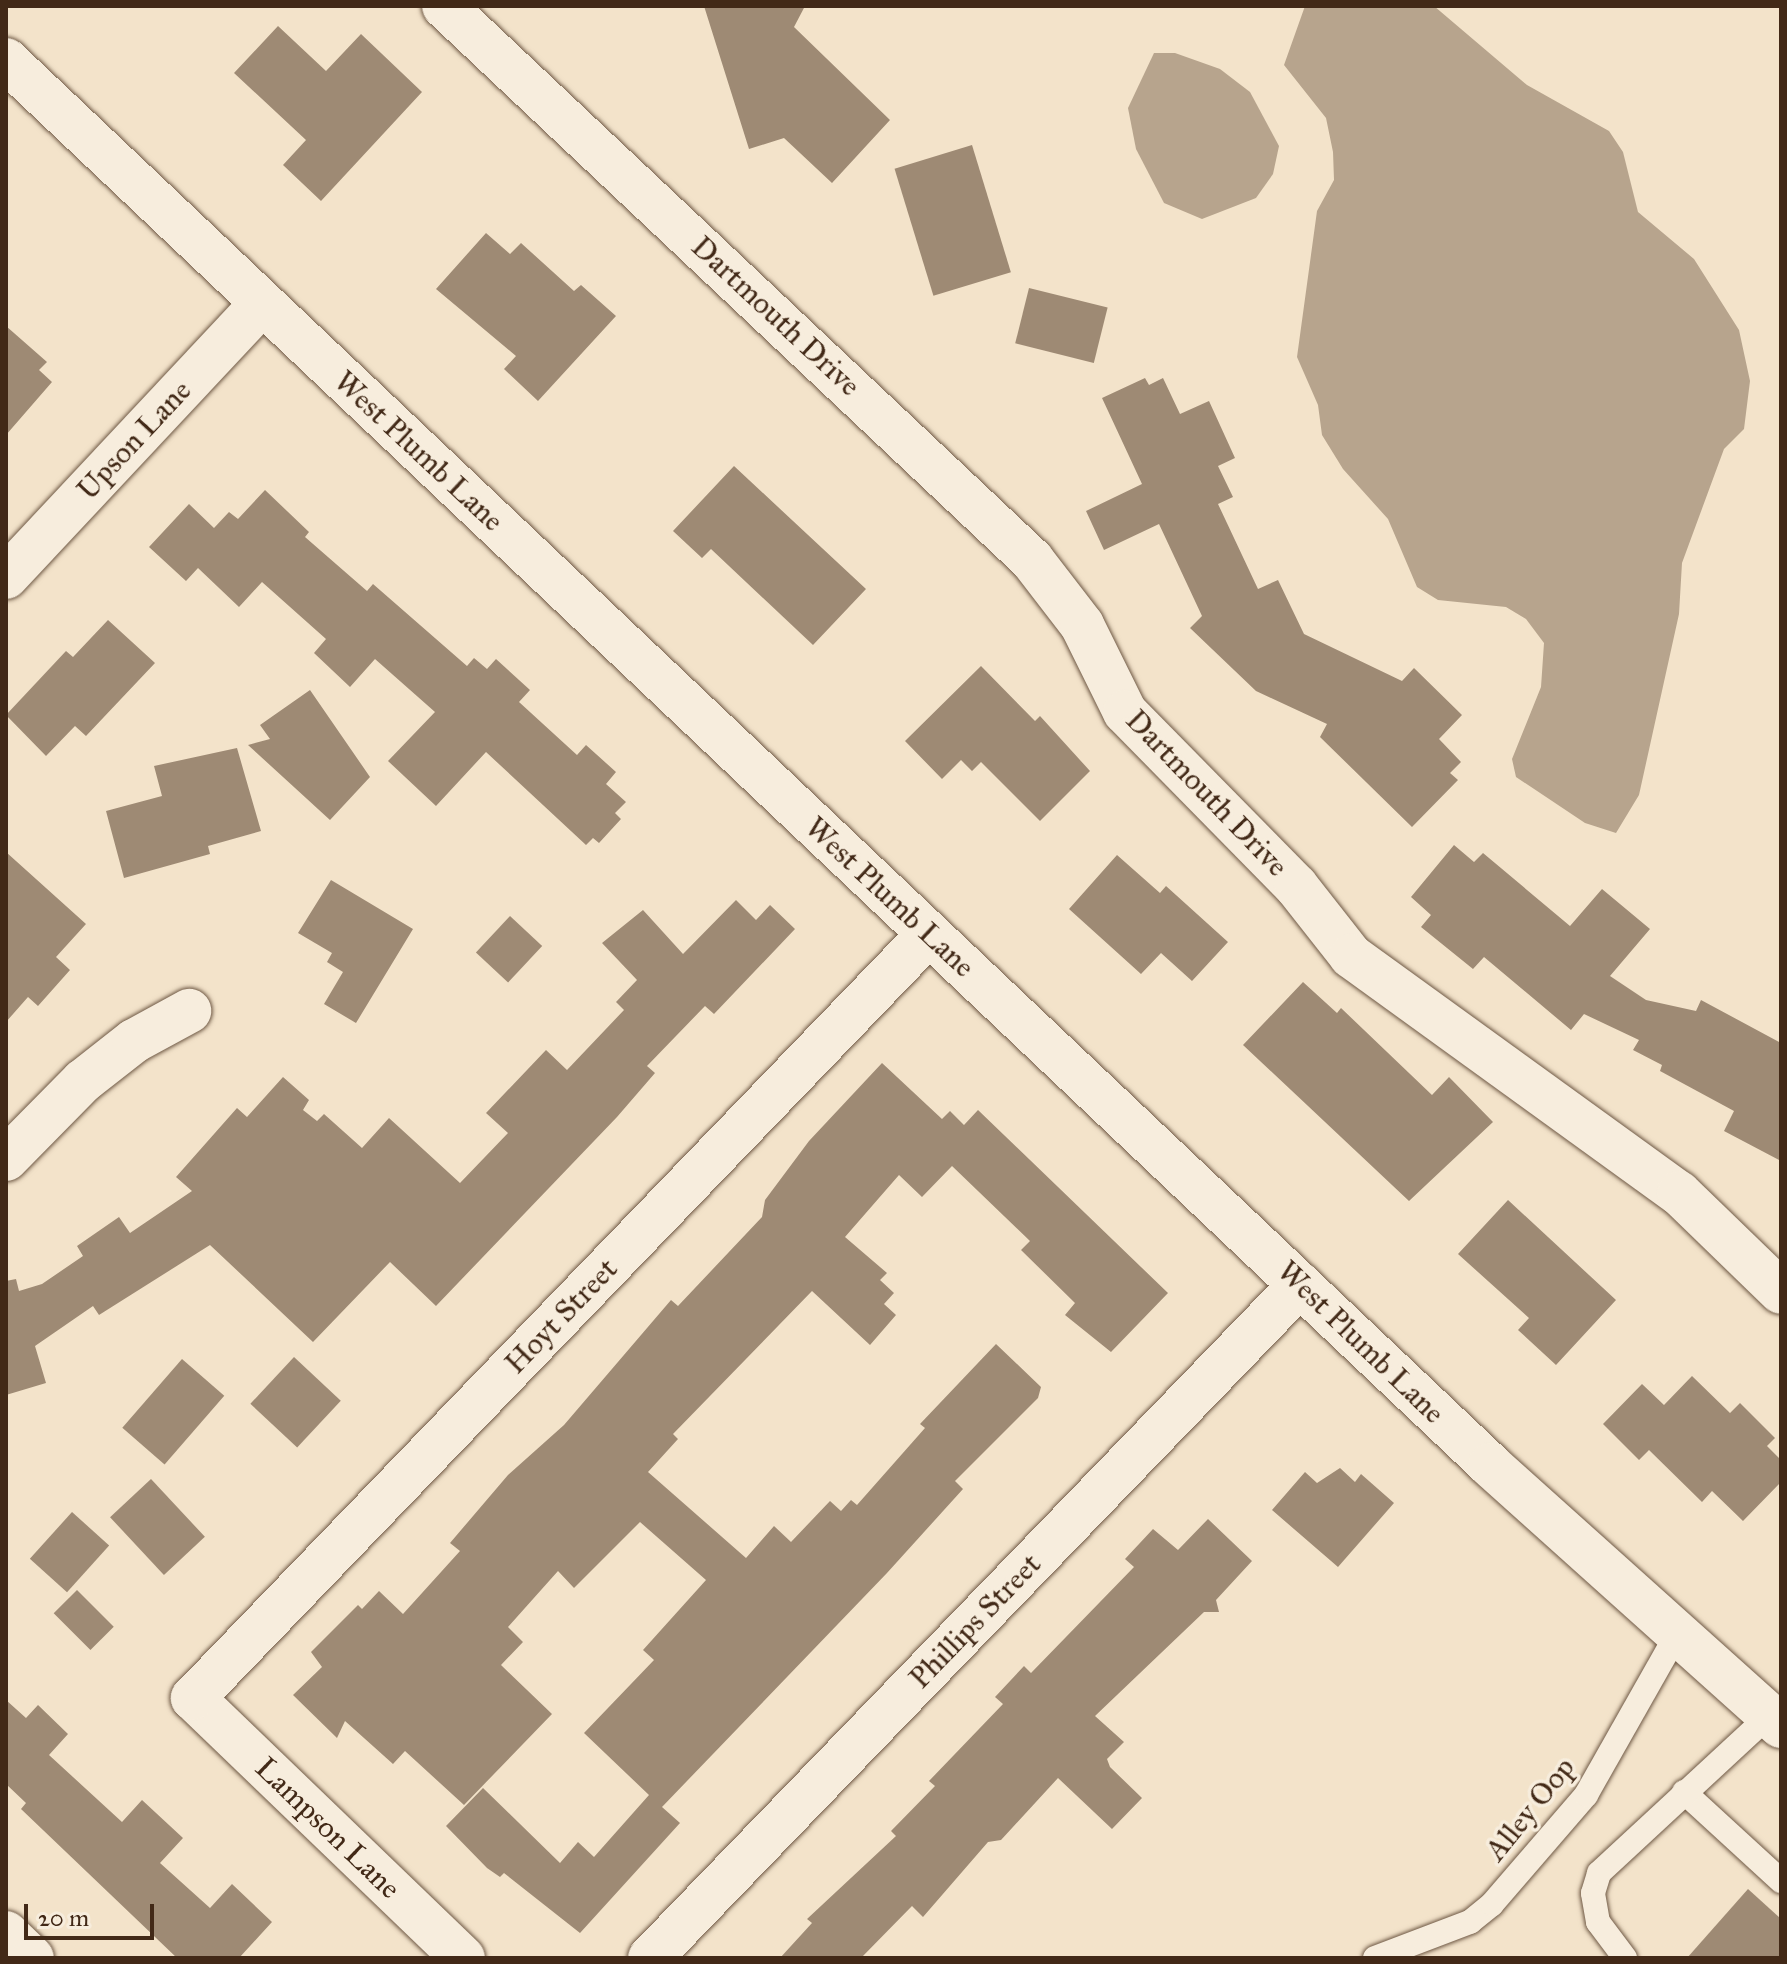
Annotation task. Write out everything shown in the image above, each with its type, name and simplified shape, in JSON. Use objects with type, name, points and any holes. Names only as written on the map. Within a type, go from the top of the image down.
[{"type":"street","name":"Dartmouth Drive","points":[[444,6],[1032,560],[1082,625],[1125,712],[1296,886],[1351,956],[1679,1193],[1781,1292]]},
{"type":"street","name":"West Plumb Lane","points":[[6,60],[1300,1285],[1676,1636],[1777,1715]]},
{"type":"street","name":"Upson Lane","points":[[6,577],[262,303]]},
{"type":"street","name":"Hoyt Street","points":[[193,1698],[929,934]]},
{"type":"street","points":[[6,1159],[83,1081],[134,1041],[189,1011]]},
{"type":"street","name":"Phillips Street","points":[[650,1958],[1300,1285]]},
{"type":"street","name":"Lampson Lane","points":[[193,1698],[463,1958]]},
{"type":"street","points":[[6,1933],[32,1958]]},
{"type":"lane","name":"Alley Oop","points":[[1375,1958],[1470,1922],[1524,1870],[1608,1761],[1676,1636]]},
{"type":"lane","points":[[1625,1958],[1598,1922],[1593,1893],[1599,1873],[1684,1792],[1777,1715]]},
{"type":"lane","points":[[1684,1792],[1781,1881]]},
{"type":"shaded area","points":[[1305,6],[1434,6],[1527,85],[1609,131],[1623,152],[1638,212],[1694,259],[1739,330],[1750,381],[1744,429],[1724,449],[1682,563],[1679,614],[1639,795],[1616,833],[1585,823],[1516,777],[1512,759],[1541,687],[1544,643],[1526,619],[1506,607],[1438,600],[1417,587],[1388,519],[1343,469],[1322,435],[1318,405],[1297,357],[1317,211],[1334,180],[1333,152],[1326,118],[1284,65]]},
{"type":"shaded area","points":[[1154,53],[1175,53],[1220,69],[1250,92],[1279,146],[1273,174],[1256,198],[1202,219],[1164,203],[1136,149],[1128,108]]},
{"type":"building","points":[[704,6],[805,6],[794,27],[890,120],[832,183],[784,138],[749,149]]},
{"type":"building","points":[[278,26],[326,71],[361,34],[422,92],[321,201],[283,165],[306,140],[234,73]]},
{"type":"building","points":[[972,145],[1011,272],[933,296],[895,169]]},
{"type":"building","points":[[486,233],[510,254],[521,243],[574,291],[581,285],[616,316],[538,401],[504,369],[516,356],[436,289]]},
{"type":"building","points":[[1029,288],[1108,308],[1094,363],[1015,343]]},
{"type":"building","points":[[6,326],[47,362],[39,370],[52,382],[6,435]]},
{"type":"building","points":[[1145,378],[1149,385],[1163,378],[1180,414],[1209,401],[1235,458],[1218,466],[1233,497],[1218,504],[1258,589],[1278,580],[1304,634],[1402,681],[1414,668],[1462,715],[1439,739],[1461,762],[1450,773],[1458,780],[1412,827],[1320,737],[1327,724],[1256,691],[1190,628],[1202,616],[1159,524],[1104,550],[1086,511],[1142,484],[1102,398]]},
{"type":"building","points":[[734,466],[866,589],[813,645],[711,549],[702,558],[673,531]]},
{"type":"building","points":[[265,490],[309,532],[305,537],[367,591],[373,584],[467,666],[474,658],[487,669],[496,659],[530,690],[519,702],[577,755],[586,745],[616,772],[606,784],[626,802],[615,813],[621,819],[599,843],[593,838],[586,845],[486,752],[436,806],[388,761],[435,712],[375,659],[350,687],[314,653],[326,639],[262,582],[239,607],[198,568],[186,581],[149,547],[189,504],[214,528],[229,512],[238,519]]},
{"type":"building","points":[[108,620],[155,663],[86,736],[75,726],[46,756],[6,715],[66,651],[73,657]]},
{"type":"building","points":[[981,666],[1035,721],[1040,716],[1090,771],[1040,821],[981,762],[972,771],[961,760],[942,779],[905,741]]},
{"type":"building","points":[[310,690],[370,777],[330,820],[248,745],[270,739],[260,725]]},
{"type":"building","points":[[237,748],[261,831],[208,846],[210,854],[124,878],[106,811],[162,796],[154,766]]},
{"type":"building","points":[[1454,845],[1474,862],[1483,853],[1570,926],[1602,889],[1650,929],[1610,976],[1646,1000],[1696,1011],[1701,1000],[1781,1043],[1781,1161],[1724,1131],[1734,1111],[1660,1071],[1662,1065],[1633,1050],[1639,1040],[1584,1014],[1571,1030],[1484,957],[1473,969],[1421,927],[1431,915],[1411,897]]},
{"type":"building","points":[[6,852],[86,924],[56,957],[70,970],[38,1006],[28,997],[6,1022]]},
{"type":"building","points":[[1117,855],[1160,893],[1166,886],[1228,942],[1192,981],[1161,953],[1141,974],[1069,909]]},
{"type":"building","points":[[331,880],[413,929],[356,1023],[324,1004],[343,972],[327,962],[332,953],[298,933]]},
{"type":"building","points":[[736,900],[756,920],[770,905],[795,929],[714,1014],[705,1006],[647,1066],[655,1073],[617,1117],[436,1306],[390,1262],[313,1342],[210,1245],[99,1315],[93,1306],[35,1346],[46,1383],[6,1395],[6,1281],[16,1279],[19,1291],[42,1284],[83,1256],[77,1246],[119,1217],[130,1233],[192,1191],[176,1177],[237,1108],[247,1117],[283,1077],[309,1100],[303,1110],[317,1121],[324,1114],[362,1148],[389,1118],[460,1183],[508,1133],[486,1113],[546,1050],[567,1070],[624,1010],[616,1002],[637,980],[602,943],[643,910],[683,954]]},
{"type":"building","points":[[510,916],[542,946],[508,983],[476,953]]},
{"type":"building","points":[[1303,982],[1337,1013],[1341,1008],[1432,1095],[1449,1077],[1493,1122],[1409,1201],[1243,1045]]},
{"type":"building","points":[[882,1063],[942,1119],[950,1111],[964,1125],[978,1110],[1168,1293],[1111,1352],[1065,1315],[1075,1303],[1021,1250],[1030,1241],[952,1166],[922,1197],[899,1175],[845,1237],[887,1273],[880,1280],[894,1293],[884,1304],[896,1315],[870,1345],[812,1291],[673,1434],[678,1439],[648,1472],[746,1558],[774,1526],[791,1542],[830,1501],[841,1511],[851,1500],[857,1505],[925,1428],[920,1424],[996,1344],[1041,1387],[1038,1398],[955,1481],[963,1489],[887,1573],[662,1807],[680,1823],[580,1933],[504,1873],[500,1877],[487,1868],[446,1826],[483,1788],[560,1863],[578,1842],[594,1857],[649,1795],[584,1733],[654,1660],[643,1650],[706,1580],[640,1522],[574,1588],[558,1571],[508,1627],[523,1642],[501,1665],[552,1714],[464,1805],[405,1751],[393,1764],[345,1721],[337,1738],[293,1695],[322,1667],[311,1652],[358,1605],[362,1609],[379,1591],[403,1614],[460,1551],[450,1543],[508,1475],[564,1425],[671,1300],[678,1306],[762,1217],[765,1200],[809,1141]]},
{"type":"building","points":[[1508,1200],[1616,1300],[1556,1365],[1518,1330],[1529,1318],[1458,1254]]},
{"type":"building","points":[[294,1357],[341,1401],[297,1447],[250,1404]]},
{"type":"building","points":[[182,1359],[224,1396],[165,1464],[122,1428]]},
{"type":"building","points":[[1692,1376],[1730,1413],[1740,1403],[1775,1438],[1767,1446],[1781,1460],[1781,1482],[1743,1521],[1712,1491],[1702,1502],[1649,1450],[1639,1460],[1603,1424],[1642,1384],[1664,1405]]},
{"type":"building","points":[[1340,1468],[1355,1482],[1361,1474],[1394,1503],[1338,1567],[1272,1510],[1305,1472],[1317,1483]]},
{"type":"building","points":[[151,1479],[205,1537],[164,1575],[110,1517]]},
{"type":"building","points":[[72,1512],[109,1545],[67,1592],[30,1559]]},
{"type":"building","points":[[1208,1519],[1252,1561],[1216,1600],[1219,1612],[1204,1612],[1095,1716],[1124,1742],[1107,1759],[1110,1767],[1142,1798],[1112,1829],[1058,1778],[1001,1840],[988,1842],[923,1917],[912,1906],[861,1958],[780,1958],[812,1923],[807,1919],[896,1836],[891,1831],[935,1786],[929,1781],[1003,1704],[995,1697],[1024,1666],[1031,1673],[1134,1567],[1125,1559],[1153,1529],[1178,1550]]},
{"type":"building","points":[[77,1590],[114,1627],[90,1650],[54,1613]]},
{"type":"building","points":[[6,1700],[26,1718],[38,1705],[68,1734],[49,1755],[122,1822],[142,1800],[183,1838],[160,1863],[210,1908],[232,1884],[272,1922],[239,1958],[177,1958],[21,1809],[26,1803],[6,1784]]},
{"type":"building","points":[[1748,1889],[1781,1919],[1781,1958],[1687,1958]]}]
